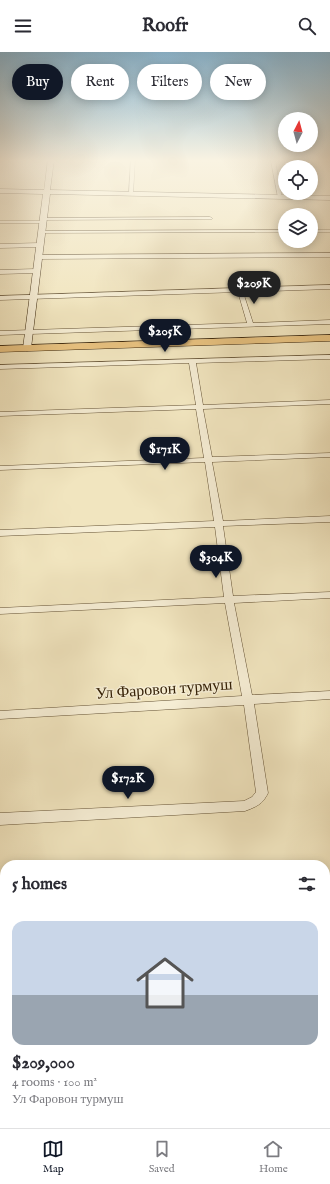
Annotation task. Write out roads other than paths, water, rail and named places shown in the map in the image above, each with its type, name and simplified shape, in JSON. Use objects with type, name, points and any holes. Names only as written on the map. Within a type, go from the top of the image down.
[{"type":"main road","points":[[0,349],[330,338]]},
{"type":"street","points":[[27,348],[32,297],[44,210]]},
{"type":"street","points":[[0,222],[210,218]]},
{"type":"street","points":[[42,232],[278,231]]},
{"type":"street","points":[[318,231],[330,231]]},
{"type":"street","points":[[0,246],[40,245]]},
{"type":"street","points":[[38,257],[330,255]]},
{"type":"street","points":[[0,272],[36,271]]},
{"type":"street","points":[[0,298],[330,287]]},
{"type":"street","points":[[240,290],[251,325]]},
{"type":"street","points":[[0,333],[330,322]]},
{"type":"street","points":[[0,367],[330,357]]},
{"type":"street","points":[[0,819],[245,806],[256,801],[262,793],[248,699],[229,600],[219,524],[192,361]]},
{"type":"street","points":[[0,414],[330,402]]},
{"type":"street","points":[[0,468],[330,455]]},
{"type":"street","points":[[0,533],[330,519]]},
{"type":"street","points":[[0,610],[330,595]]},
{"type":"street","name":"Ул Фаровон турмуш","points":[[0,715],[330,695]]}]
